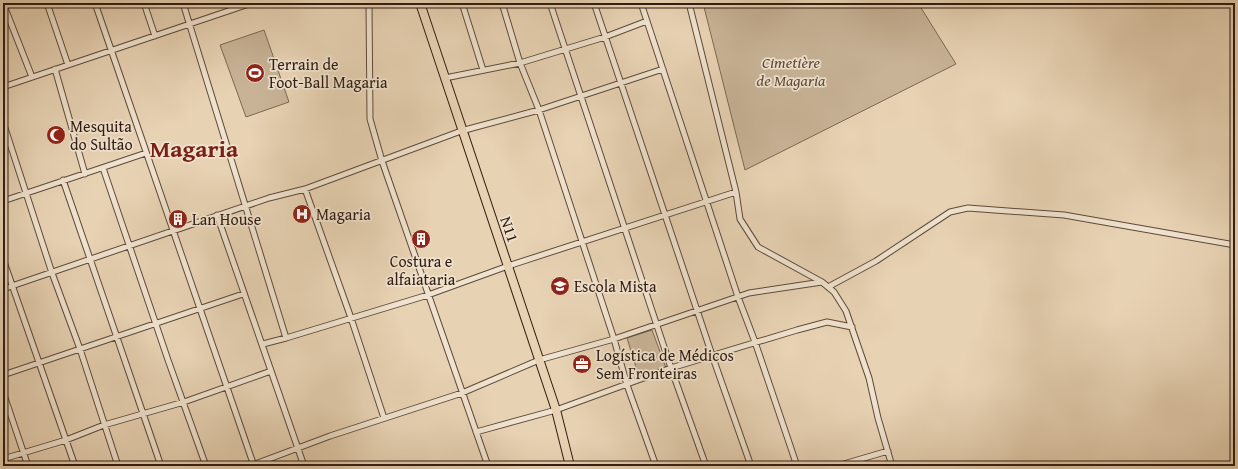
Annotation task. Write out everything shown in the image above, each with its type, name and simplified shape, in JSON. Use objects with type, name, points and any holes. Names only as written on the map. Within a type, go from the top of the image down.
[{"type":"main road","name":"N11","points":[[420,3],[556,410],[570,466]]},
{"type":"street","points":[[3,3],[32,77]]},
{"type":"street","points":[[47,3],[68,65]]},
{"type":"street","points":[[95,3],[252,466],[384,418],[462,393],[539,360],[614,339],[738,297],[779,288],[822,282]]},
{"type":"street","points":[[144,3],[155,36]]},
{"type":"street","points":[[183,3],[286,338]]},
{"type":"street","points":[[3,87],[252,3]]},
{"type":"street","points":[[369,3],[370,119],[382,161],[488,466]]},
{"type":"street","points":[[462,3],[482,70]]},
{"type":"street","points":[[502,3],[520,63],[539,110],[614,339],[627,385],[656,466]]},
{"type":"street","points":[[550,3],[671,368],[706,466]]},
{"type":"street","points":[[594,3],[697,311],[751,466]]},
{"type":"street","points":[[641,3],[738,297],[755,342],[797,466]]},
{"type":"street","points":[[689,3],[736,192],[740,219],[758,247],[822,282],[834,292],[846,311],[869,378],[878,418],[892,466]]},
{"type":"street","points":[[445,78],[520,63],[605,37],[647,21]]},
{"type":"street","points":[[55,69],[85,174]]},
{"type":"street","points":[[3,289],[217,215],[305,189],[462,131],[539,110],[663,69]]},
{"type":"street","points":[[3,122],[52,273],[80,349],[118,466]]},
{"type":"street","points":[[3,201],[146,152]]},
{"type":"street","points":[[103,168],[155,323],[206,466]]},
{"type":"street","points":[[63,180],[89,260],[107,306],[161,466]]},
{"type":"street","points":[[305,189],[351,318],[384,418]]},
{"type":"street","points":[[263,344],[428,295],[508,266],[736,192]]},
{"type":"street","points":[[828,287],[876,261],[950,212],[968,208],[1064,215],[1235,245]]},
{"type":"street","points":[[217,215],[242,294],[263,344],[304,466]]},
{"type":"street","points":[[3,259],[40,362],[74,466]]},
{"type":"street","points":[[3,375],[242,294]]},
{"type":"street","points":[[476,432],[556,410],[671,368],[827,322],[852,328]]},
{"type":"street","points":[[3,459],[66,440],[104,425],[184,402],[271,371]]},
{"type":"street","points":[[3,392],[28,466]]},
{"type":"street","points":[[840,466],[888,451]]},
{"type":"green space","name":"Cimetière de Magaria","points":[[703,3],[918,3],[956,64],[745,170]]},
{"type":"green space","name":"Terrain de Foot-Ball Magaria","points":[[264,30],[289,102],[246,117],[220,45]]},
{"type":"green space","points":[[652,330],[666,368],[639,377],[627,338]]},
{"type":"place","name":"Terrain de Foot-Ball Magaria","points":[[255,73]]},
{"type":"place","name":"Mesquita do Sultão","points":[[56,135]]},
{"type":"place","name":"Magaria","points":[[302,214]]},
{"type":"place","name":"Lan House","points":[[178,219]]},
{"type":"place","name":"Costura e alfaiataria","points":[[421,239]]},
{"type":"place","name":"Escola Mista","points":[[560,286]]},
{"type":"place","name":"Logística de Médicos Sem Fronteiras","points":[[582,364]]},
{"type":"district","name":"Magaria","points":[[194,149]]}]
